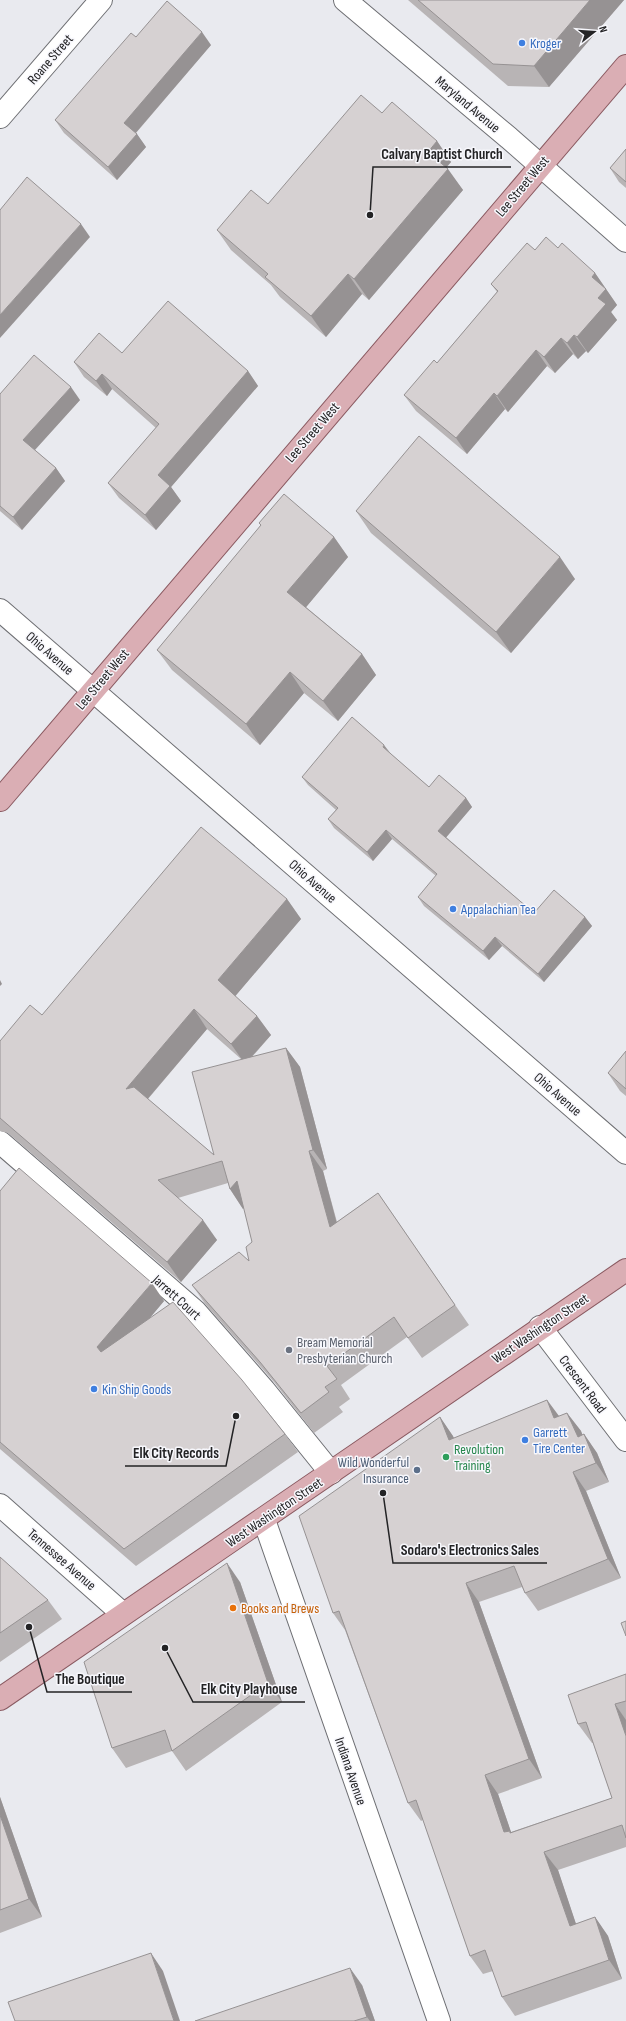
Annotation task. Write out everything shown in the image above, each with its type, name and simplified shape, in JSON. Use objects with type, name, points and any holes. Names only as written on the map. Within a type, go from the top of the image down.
[{"type":"main road","name":"Lee Street West","points":[[0,800],[626,66]]},
{"type":"main road","name":"West Washington Street","points":[[0,1699],[264,1520],[540,1327],[626,1270]]},
{"type":"street","name":"Roane Street","points":[[0,118],[101,0]]},
{"type":"street","name":"Maryland Avenue","points":[[345,0],[540,165],[626,241]]},
{"type":"street","name":"Ohio Avenue","points":[[0,610],[626,1153]]},
{"type":"street","name":"Jarrett Court","points":[[0,1142],[195,1311],[264,1390],[331,1473]]},
{"type":"street","name":"Crescent Road","points":[[540,1327],[626,1440]]},
{"type":"street","name":"Tennessee Avenue","points":[[0,1505],[124,1614]]},
{"type":"street","name":"Indiana Avenue","points":[[264,1520],[439,2021]]},
{"type":"building","name":"Kroger","points":[[418,0],[590,0],[534,66],[493,64]]},
{"type":"building","points":[[167,1],[202,32],[124,123],[137,134],[108,167],[55,120],[131,33],[136,37]]},
{"type":"building","points":[[361,95],[382,113],[392,102],[437,141],[428,152],[448,169],[354,279],[348,274],[311,316],[265,277],[268,274],[217,230],[251,190],[268,204]]},
{"type":"building","points":[[626,149],[626,182],[610,168]]},
{"type":"building","points":[[27,177],[81,224],[0,315],[0,210]]},
{"type":"building","points":[[546,237],[558,248],[562,243],[595,273],[592,277],[606,289],[598,298],[606,304],[577,337],[574,335],[567,343],[561,338],[544,357],[536,350],[497,396],[494,393],[456,438],[404,395],[434,360],[437,363],[498,291],[491,284],[527,243],[535,250]]},
{"type":"building","points":[[168,301],[248,371],[158,475],[170,486],[145,515],[108,483],[159,424],[102,374],[96,381],[74,362],[99,333],[122,353]]},
{"type":"building","points":[[34,355],[71,387],[23,440],[56,468],[13,517],[0,506],[0,394]]},
{"type":"building","points":[[419,436],[560,557],[496,632],[356,511]]},
{"type":"building","points":[[284,494],[334,537],[287,592],[362,654],[323,701],[290,672],[246,724],[157,650],[261,525],[259,523]]},
{"type":"building","points":[[352,717],[384,745],[383,747],[429,787],[439,775],[466,798],[438,831],[534,913],[554,890],[585,917],[538,974],[495,937],[483,951],[418,897],[437,874],[386,830],[367,852],[328,819],[338,808],[302,777]]},
{"type":"building","points":[[201,827],[287,899],[218,980],[257,1016],[231,1044],[194,1009],[126,1089],[134,1087],[214,1155],[192,1072],[286,1048],[313,1150],[309,1151],[330,1227],[378,1193],[455,1305],[408,1338],[394,1317],[327,1366],[337,1379],[325,1387],[329,1392],[301,1413],[260,1362],[192,1285],[239,1252],[249,1261],[246,1247],[252,1242],[237,1181],[230,1189],[222,1161],[158,1180],[203,1220],[167,1262],[0,1118],[0,1041],[30,1005],[42,1015]]},
{"type":"building","points":[[626,1051],[626,1089],[608,1073]]},
{"type":"building","points":[[19,1168],[152,1283],[97,1347],[101,1352],[173,1302],[242,1380],[285,1434],[124,1549],[0,1442],[0,1191]]},
{"type":"building","points":[[547,1400],[554,1418],[567,1413],[578,1437],[584,1434],[596,1463],[573,1472],[608,1559],[525,1593],[514,1566],[466,1583],[529,1759],[485,1775],[504,1832],[510,1831],[510,1833],[612,1798],[586,1722],[578,1724],[568,1695],[626,1674],[626,1701],[615,1704],[626,1736],[626,1838],[622,1825],[544,1852],[570,1926],[595,1917],[609,1960],[502,1997],[485,1950],[470,1956],[416,1800],[408,1803],[339,1611],[333,1613],[299,1516],[440,1417],[449,1440]]},
{"type":"building","points":[[0,1557],[48,1600],[0,1633]]},
{"type":"building","points":[[227,1563],[268,1683],[172,1751],[165,1730],[112,1748],[84,1662]]},
{"type":"building","points":[[626,1621],[626,1636],[621,1623]]},
{"type":"building","points":[[0,1815],[29,1899],[0,1910]]},
{"type":"building","points":[[151,1953],[174,2021],[15,2021],[8,2002]]},
{"type":"building","points":[[350,1968],[367,2017],[354,2021],[195,2021]]},
{"type":"place","name":"Kroger","points":[[522,43]]},
{"type":"place","name":"Calvary Baptist Church","points":[[370,215]]},
{"type":"place","name":"Appalachian Tea","points":[[453,909]]},
{"type":"place","name":"Bream Memorial Presbyterian Church","points":[[289,1350]]},
{"type":"place","name":"Kin Ship Goods","points":[[94,1389]]},
{"type":"place","name":"Elk City Records","points":[[236,1416]]},
{"type":"place","name":"Garrett Tire Center","points":[[525,1440]]},
{"type":"place","name":"Revolution Training","points":[[446,1457]]},
{"type":"place","name":"Wild Wonderful Insurance","points":[[417,1470]]},
{"type":"place","name":"Sodaro's Electronics Sales","points":[[383,1493]]},
{"type":"place","name":"Books and Brews","points":[[233,1608]]},
{"type":"place","name":"The Boutique","points":[[29,1627]]},
{"type":"place","name":"Elk City Playhouse","points":[[165,1648]]}]
